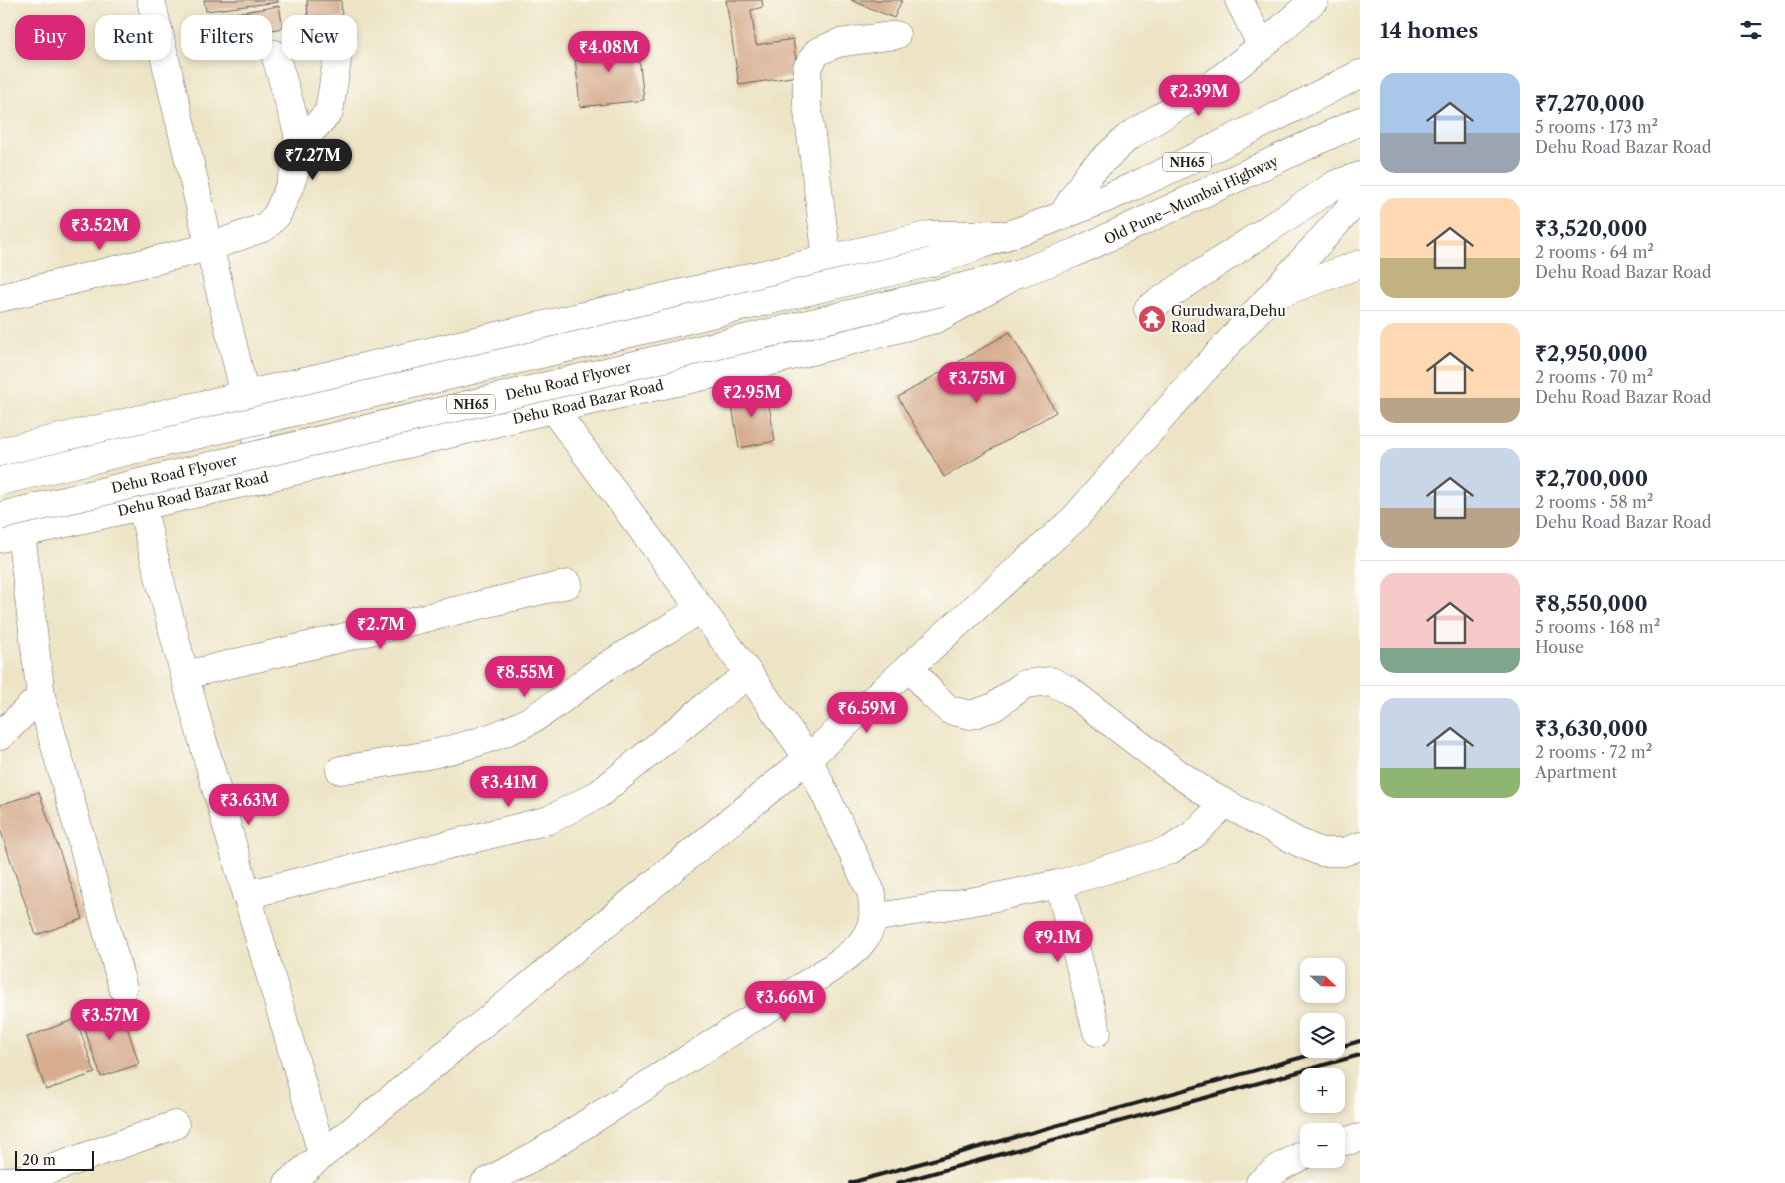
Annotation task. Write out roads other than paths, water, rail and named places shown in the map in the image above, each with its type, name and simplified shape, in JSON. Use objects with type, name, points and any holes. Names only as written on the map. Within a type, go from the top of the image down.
[{"type":"main road","points":[[151,0],[245,396],[269,477]]},
{"type":"main road","points":[[1239,0],[1262,46]]},
{"type":"main road","points":[[1062,216],[1089,173],[1128,137],[1215,82],[1262,46],[1314,0]]},
{"type":"main road","points":[[827,259],[807,104],[807,68],[817,52],[838,43],[896,35]]},
{"type":"main road","points":[[0,298],[210,247],[265,227],[277,215],[300,155],[297,128],[275,54]]},
{"type":"main road","points":[[299,144],[329,112],[337,60]]},
{"type":"main road","name":"NH65","points":[[0,482],[932,262],[1062,216],[1191,160],[1360,74]]},
{"type":"main road","name":"Old Pune–Mumbai Highway","points":[[1020,273],[1074,253],[1124,231],[1360,121]]},
{"type":"main road","points":[[1148,309],[1336,184],[1360,176]]},
{"type":"main road","points":[[288,1183],[808,758],[1074,519],[1175,402],[1360,196]]},
{"type":"main road","points":[[0,452],[931,235],[1008,235]]},
{"type":"main road","points":[[1271,296],[1360,264]]},
{"type":"main road","name":"Dehu Road Flyover","points":[[0,516],[1020,273]]},
{"type":"main road","name":"Dehu Road Bazar Road","points":[[11,536],[554,409],[764,363],[936,319],[1020,273]]},
{"type":"main road","points":[[485,1183],[540,1153],[830,969],[851,954],[865,939],[873,918],[872,894],[808,758],[749,674],[554,409]]},
{"type":"main road","points":[[142,506],[164,601],[246,895],[322,1154]]},
{"type":"main road","points":[[11,536],[41,696],[123,988]]},
{"type":"main road","points":[[185,675],[568,584]]},
{"type":"main road","points":[[340,770],[380,764],[479,743],[523,724],[560,702],[606,667],[701,609]]},
{"type":"main road","points":[[910,667],[932,694],[949,710],[971,715],[994,707],[1025,684],[1051,681],[1070,691],[1169,767],[1208,794],[1298,842],[1321,852],[1344,852],[1360,846]]},
{"type":"main road","points":[[246,895],[549,820],[598,794],[705,707],[749,674]]},
{"type":"main road","points":[[0,736],[41,696]]},
{"type":"main road","points":[[873,918],[986,899],[1059,884],[1170,850],[1193,836],[1225,803]]},
{"type":"main road","points":[[1059,884],[1097,1032]]},
{"type":"main road","points":[[0,1182],[24,1179],[174,1125]]},
{"type":"main road","points":[[1345,1141],[1360,1138]]},
{"type":"main road","points":[[1260,1183],[1280,1166],[1300,1156]]},
{"type":"railway","points":[[1345,1045],[1360,1041]]},
{"type":"railway","points":[[897,1183],[1360,1055]]},
{"type":"railway","points":[[850,1183],[1300,1058]]},
{"type":"place","name":"Gurudwara,Dehu Road","points":[[1152,319]]}]
